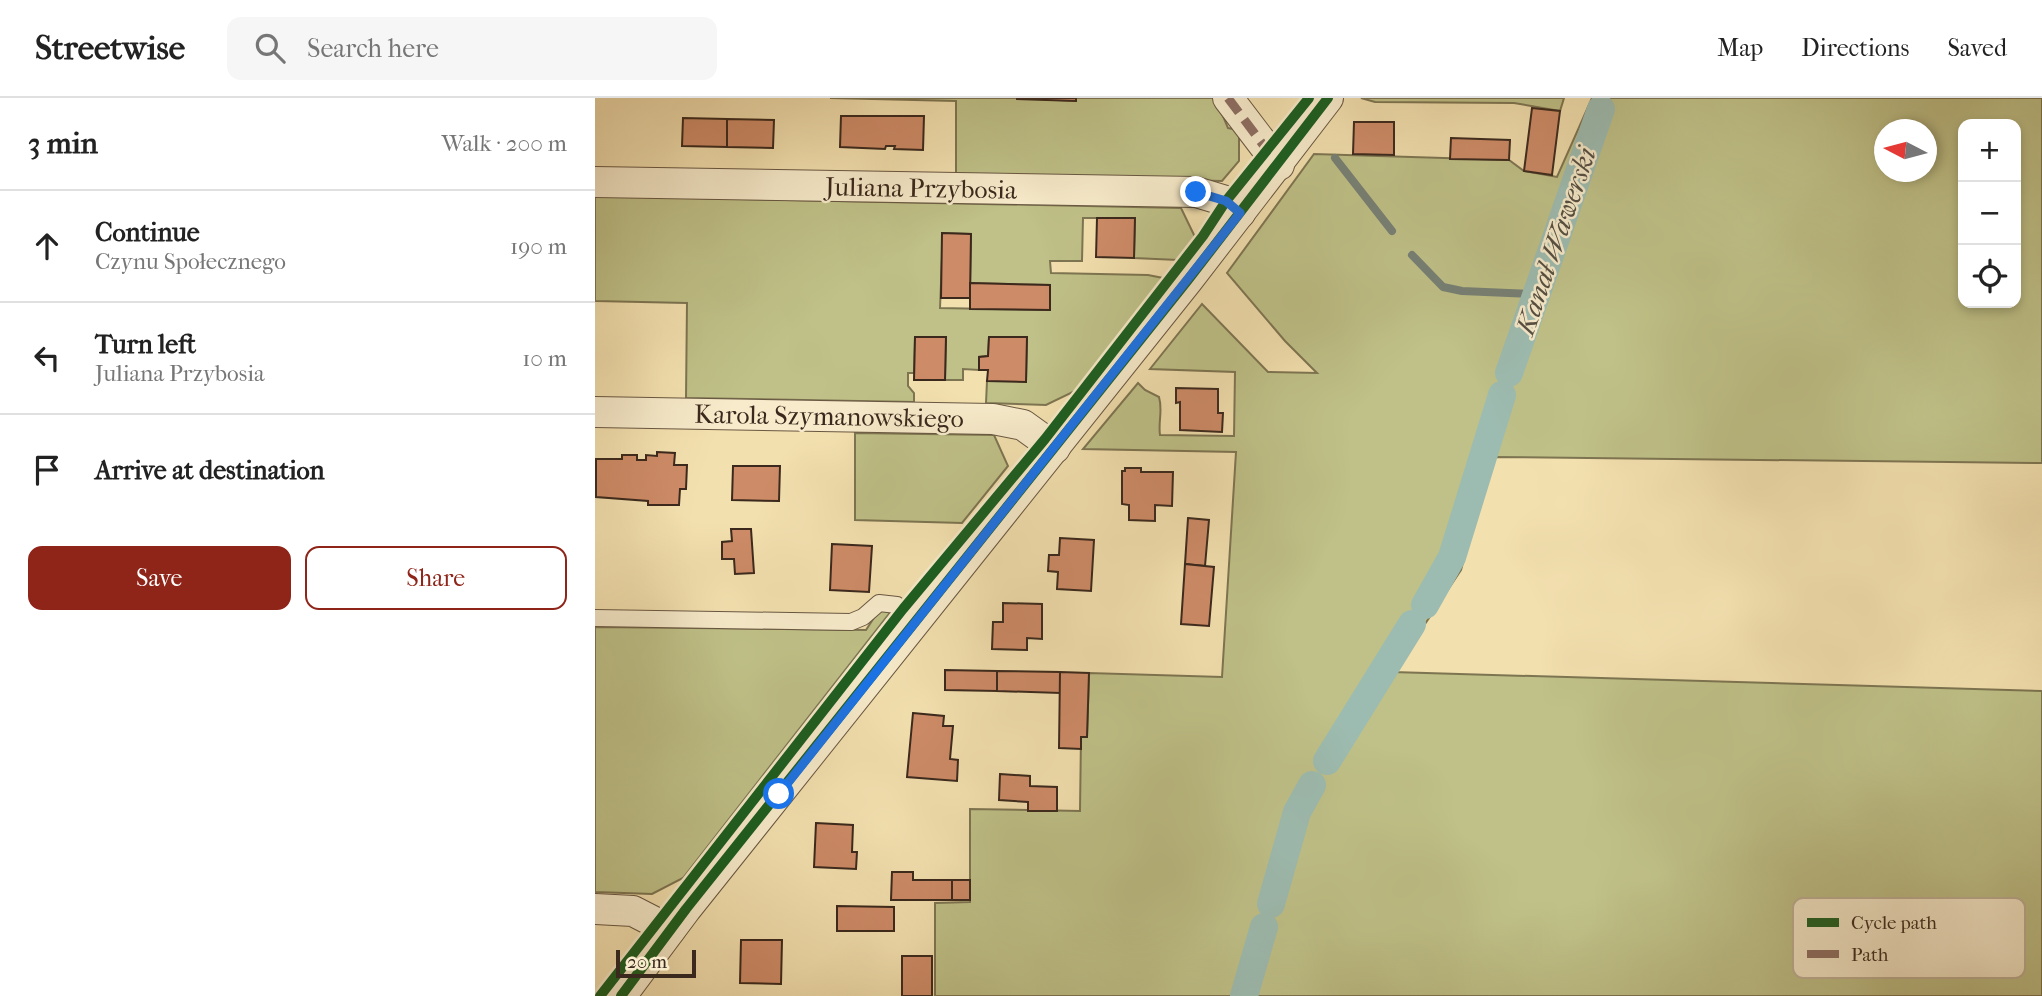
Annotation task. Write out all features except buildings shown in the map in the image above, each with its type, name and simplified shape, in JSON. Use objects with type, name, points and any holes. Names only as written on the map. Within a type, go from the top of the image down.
[{"type":"street","points":[[1228,98],[1279,165]]},
{"type":"street","points":[[621,996],[670,930],[1279,165],[1328,98]]},
{"type":"street","name":"Juliana Przybosia","points":[[595,183],[1196,192],[1226,201],[1240,213]]},
{"type":"street","name":"Karola Szymanowskiego","points":[[595,412],[993,419],[1023,425],[1055,448]]},
{"type":"street","points":[[595,909],[633,911],[670,930]]},
{"type":"lane","points":[[595,618],[851,622],[863,617],[880,603],[897,605],[917,621]]},
{"type":"green space","points":[[830,98],[1017,98],[1076,101],[1076,98],[1213,98],[1228,128],[1239,130],[1239,161],[1222,181],[956,175],[956,101]]},
{"type":"green space","points":[[1361,98],[1564,98],[1560,111],[1514,103],[1375,102]]},
{"type":"green space","points":[[1592,98],[2042,98],[2042,463],[1492,457],[1461,570],[1393,672],[2042,691],[2042,996],[935,996],[935,903],[970,902],[970,809],[1080,811],[1081,737],[1087,737],[1089,673],[1222,677],[1236,452],[1083,449],[1138,383],[1159,397],[1160,435],[1234,436],[1235,372],[1150,369],[1202,304],[1268,372],[1317,373],[1285,341],[1227,273],[1314,154],[1509,160],[1524,171],[1557,177]]},
{"type":"green space","points":[[595,196],[1181,208],[1195,237],[1178,260],[1134,258],[1135,218],[1083,218],[1082,261],[1050,261],[1051,273],[1148,275],[1163,278],[1075,391],[1046,405],[986,403],[987,381],[1026,381],[1027,338],[989,337],[988,356],[979,357],[979,370],[963,369],[963,380],[945,380],[946,337],[915,337],[914,373],[908,373],[908,386],[914,393],[914,402],[686,398],[687,303],[595,301]],"holes":[[[943,233],[971,234],[970,283],[1050,285],[1050,310],[940,308]]]},
{"type":"green space","points":[[855,433],[994,435],[1008,466],[962,523],[855,520]]},
{"type":"green space","points":[[879,610],[892,610],[683,878],[652,894],[595,892],[595,627],[866,630]]},
{"type":"waterway","name":"Kanał Wawerski","points":[[1509,373],[1601,109]]},
{"type":"waterway","points":[[1335,158],[1392,231]]},
{"type":"waterway","points":[[1412,255],[1443,287],[1462,291],[1535,294]]},
{"type":"waterway","name":"Kanał Wawerski","points":[[1425,605],[1452,557],[1502,395]]},
{"type":"waterway","name":"Kanał Wawerski","points":[[1327,761],[1412,624]]},
{"type":"waterway","name":"Kanał Wawerski","points":[[1271,904],[1297,812],[1312,785]]},
{"type":"waterway","name":"Kanał Wawerski","points":[[1244,996],[1264,927]]},
{"type":"marked path","points":[[1228,98],[1270,154]]},
{"type":"cycle path","points":[[600,996],[903,609],[1045,439],[1203,236],[1226,201],[1309,98]]},
{"type":"cycle path","points":[[621,996],[686,909],[1188,280],[1328,98]]},
{"type":"route","points":[[779,794],[1240,213],[1226,201],[1196,192]]}]
